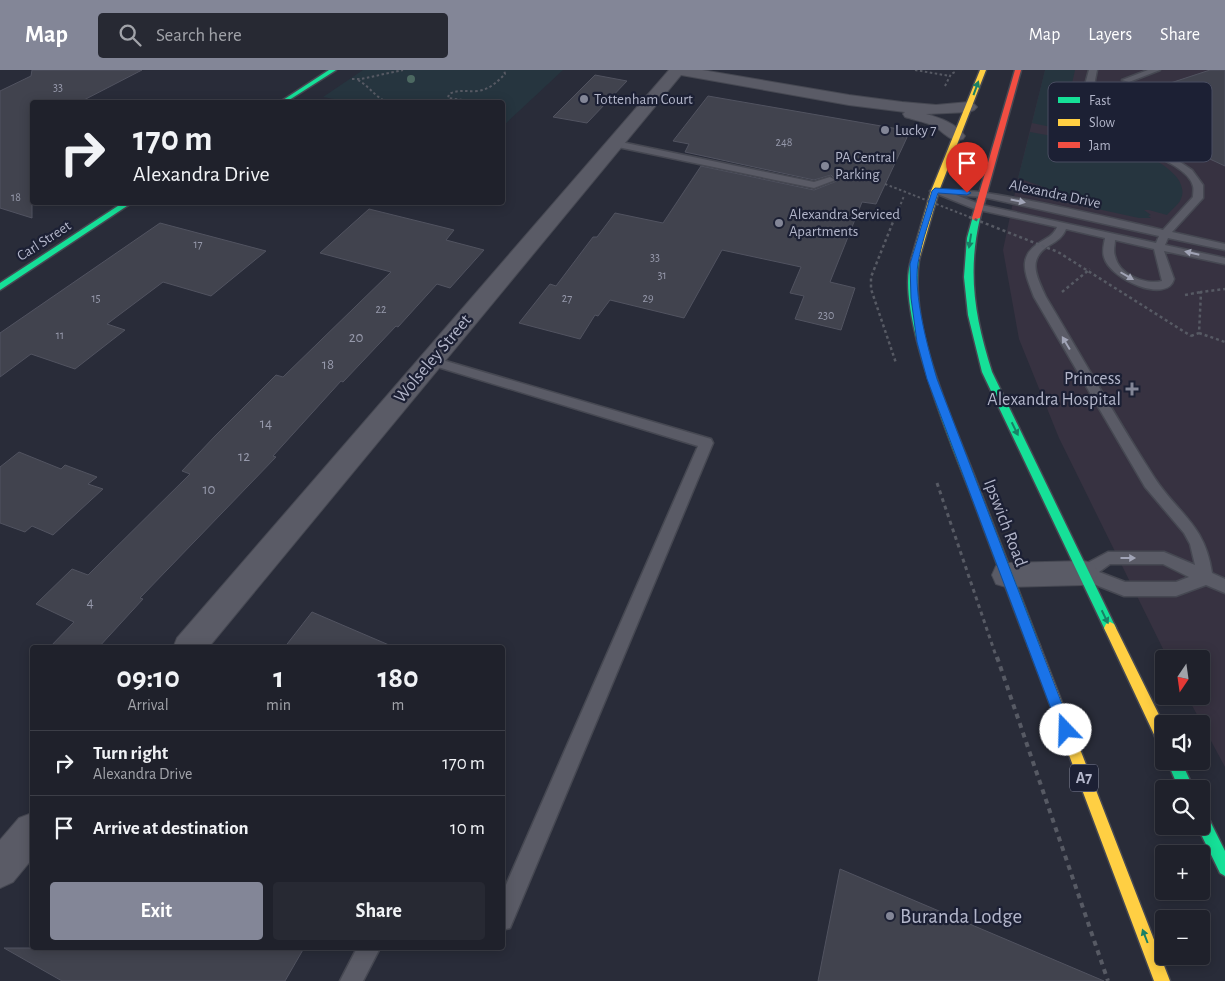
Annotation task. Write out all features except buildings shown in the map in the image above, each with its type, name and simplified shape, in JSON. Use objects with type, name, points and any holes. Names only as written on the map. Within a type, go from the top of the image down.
[{"type":"main road","name":"Ipswich Road","points":[[983,70],[935,191],[914,264],[915,298],[922,342],[932,379],[1162,981]]},
{"type":"main road","points":[[1018,70],[969,241],[968,295],[976,336],[987,372],[1155,721]]},
{"type":"main road","points":[[286,100],[330,72]]},
{"type":"main road","name":"Carl Street","points":[[0,287],[125,205]]},
{"type":"main road","points":[[1209,835],[1225,868]]},
{"type":"street","points":[[677,70],[849,100],[936,110],[969,106]]},
{"type":"street","name":"Wolseley Street","points":[[191,645],[677,70]]},
{"type":"street","points":[[849,100],[939,123],[957,136]]},
{"type":"street","points":[[1006,575],[1084,573]]},
{"type":"street","points":[[0,869],[30,833]]},
{"type":"lane","points":[[1126,80],[1156,70]]},
{"type":"lane","points":[[616,144],[814,185],[830,180]]},
{"type":"lane","points":[[1110,236],[1109,256],[1114,267],[1133,280],[1148,286],[1162,285],[1168,281],[1159,252],[1159,245],[1166,234],[1198,198],[1200,192],[1199,186],[1192,176],[1173,162]]},
{"type":"lane","name":"Alexandra Drive","points":[[935,191],[983,194],[1225,247]]},
{"type":"lane","name":"Alexandra Drive","points":[[935,191],[979,207],[1225,261]]},
{"type":"lane","points":[[1063,225],[1057,236],[1033,251],[1030,259],[1030,268],[1040,297],[1054,324],[1150,483],[1189,529],[1197,542],[1202,556],[1205,578]]},
{"type":"lane","points":[[432,361],[706,443],[505,913]]},
{"type":"lane","points":[[1084,573],[1108,558],[1164,558],[1225,586]]},
{"type":"lane","points":[[1084,573],[1124,588],[1176,589],[1205,578]]},
{"type":"lane","points":[[351,981],[368,950]]},
{"type":"path","points":[[357,80],[402,70]]},
{"type":"path","points":[[460,100],[448,98],[449,94],[458,90],[484,91],[496,84],[505,74],[504,70]]},
{"type":"path","points":[[915,70],[950,76]]},
{"type":"path","points":[[330,72],[368,84],[378,99],[381,100]]},
{"type":"path","points":[[885,184],[1058,252],[1191,336],[1199,332],[1225,342]]},
{"type":"path","points":[[997,238],[1001,221]]},
{"type":"path","points":[[1055,297],[1097,264]]},
{"type":"path","points":[[1199,332],[1201,292],[1225,289]]},
{"type":"shaded area","points":[[363,70],[563,70],[505,124],[505,100],[339,100],[323,97]]},
{"type":"shaded area","name":"Princess Alexandra Hospital","points":[[1045,70],[1225,70],[1225,767],[1210,739],[1210,715],[1197,715],[1192,705],[1210,705],[1210,650],[1164,650],[1059,438],[1019,339],[1003,250],[1018,178]]},
{"type":"shaded area","points":[[1045,70],[1075,70],[1073,82],[1048,82],[1048,126],[1032,123]]},
{"type":"shaded area","points":[[1030,132],[1048,135],[1048,162],[1158,162],[1174,174],[1182,187],[1180,201],[1167,215],[1144,210],[1151,215],[1148,216],[1151,218],[1139,218],[1047,198],[1048,194],[1041,186],[1018,178]]},
{"type":"traffic: fast","points":[[286,100],[333,70]]},
{"type":"traffic: fast","points":[[0,287],[125,205]]},
{"type":"traffic: fast","points":[[976,218],[971,238],[968,277],[972,315],[987,372],[1110,628]]},
{"type":"traffic: fast","points":[[915,260],[913,272],[915,302],[932,379],[1034,646]]},
{"type":"traffic: fast","points":[[1178,770],[1183,780]]},
{"type":"traffic: fast","points":[[1209,835],[1225,868]]},
{"type":"traffic: slow","points":[[915,260],[935,191],[983,70]]},
{"type":"traffic: slow","points":[[1110,628],[1155,721]]},
{"type":"traffic: slow","points":[[1034,646],[1162,981]]},
{"type":"traffic: jam","points":[[976,218],[1018,70]]},
{"type":"place","name":"Tottenham Court","points":[[584,99]]},
{"type":"place","name":"Lucky 7","points":[[885,130]]},
{"type":"place","name":"PA Central Parking","points":[[825,166]]},
{"type":"place","name":"Alexandra Serviced Apartments","points":[[779,223]]},
{"type":"place","name":"Princess Alexandra Hospital","points":[[1132,389]]},
{"type":"place","name":"Buranda Lodge","points":[[890,916]]},
{"type":"route","points":[[967,193],[935,191],[930,206],[914,264],[915,298],[922,342],[932,379],[1066,730]]}]
